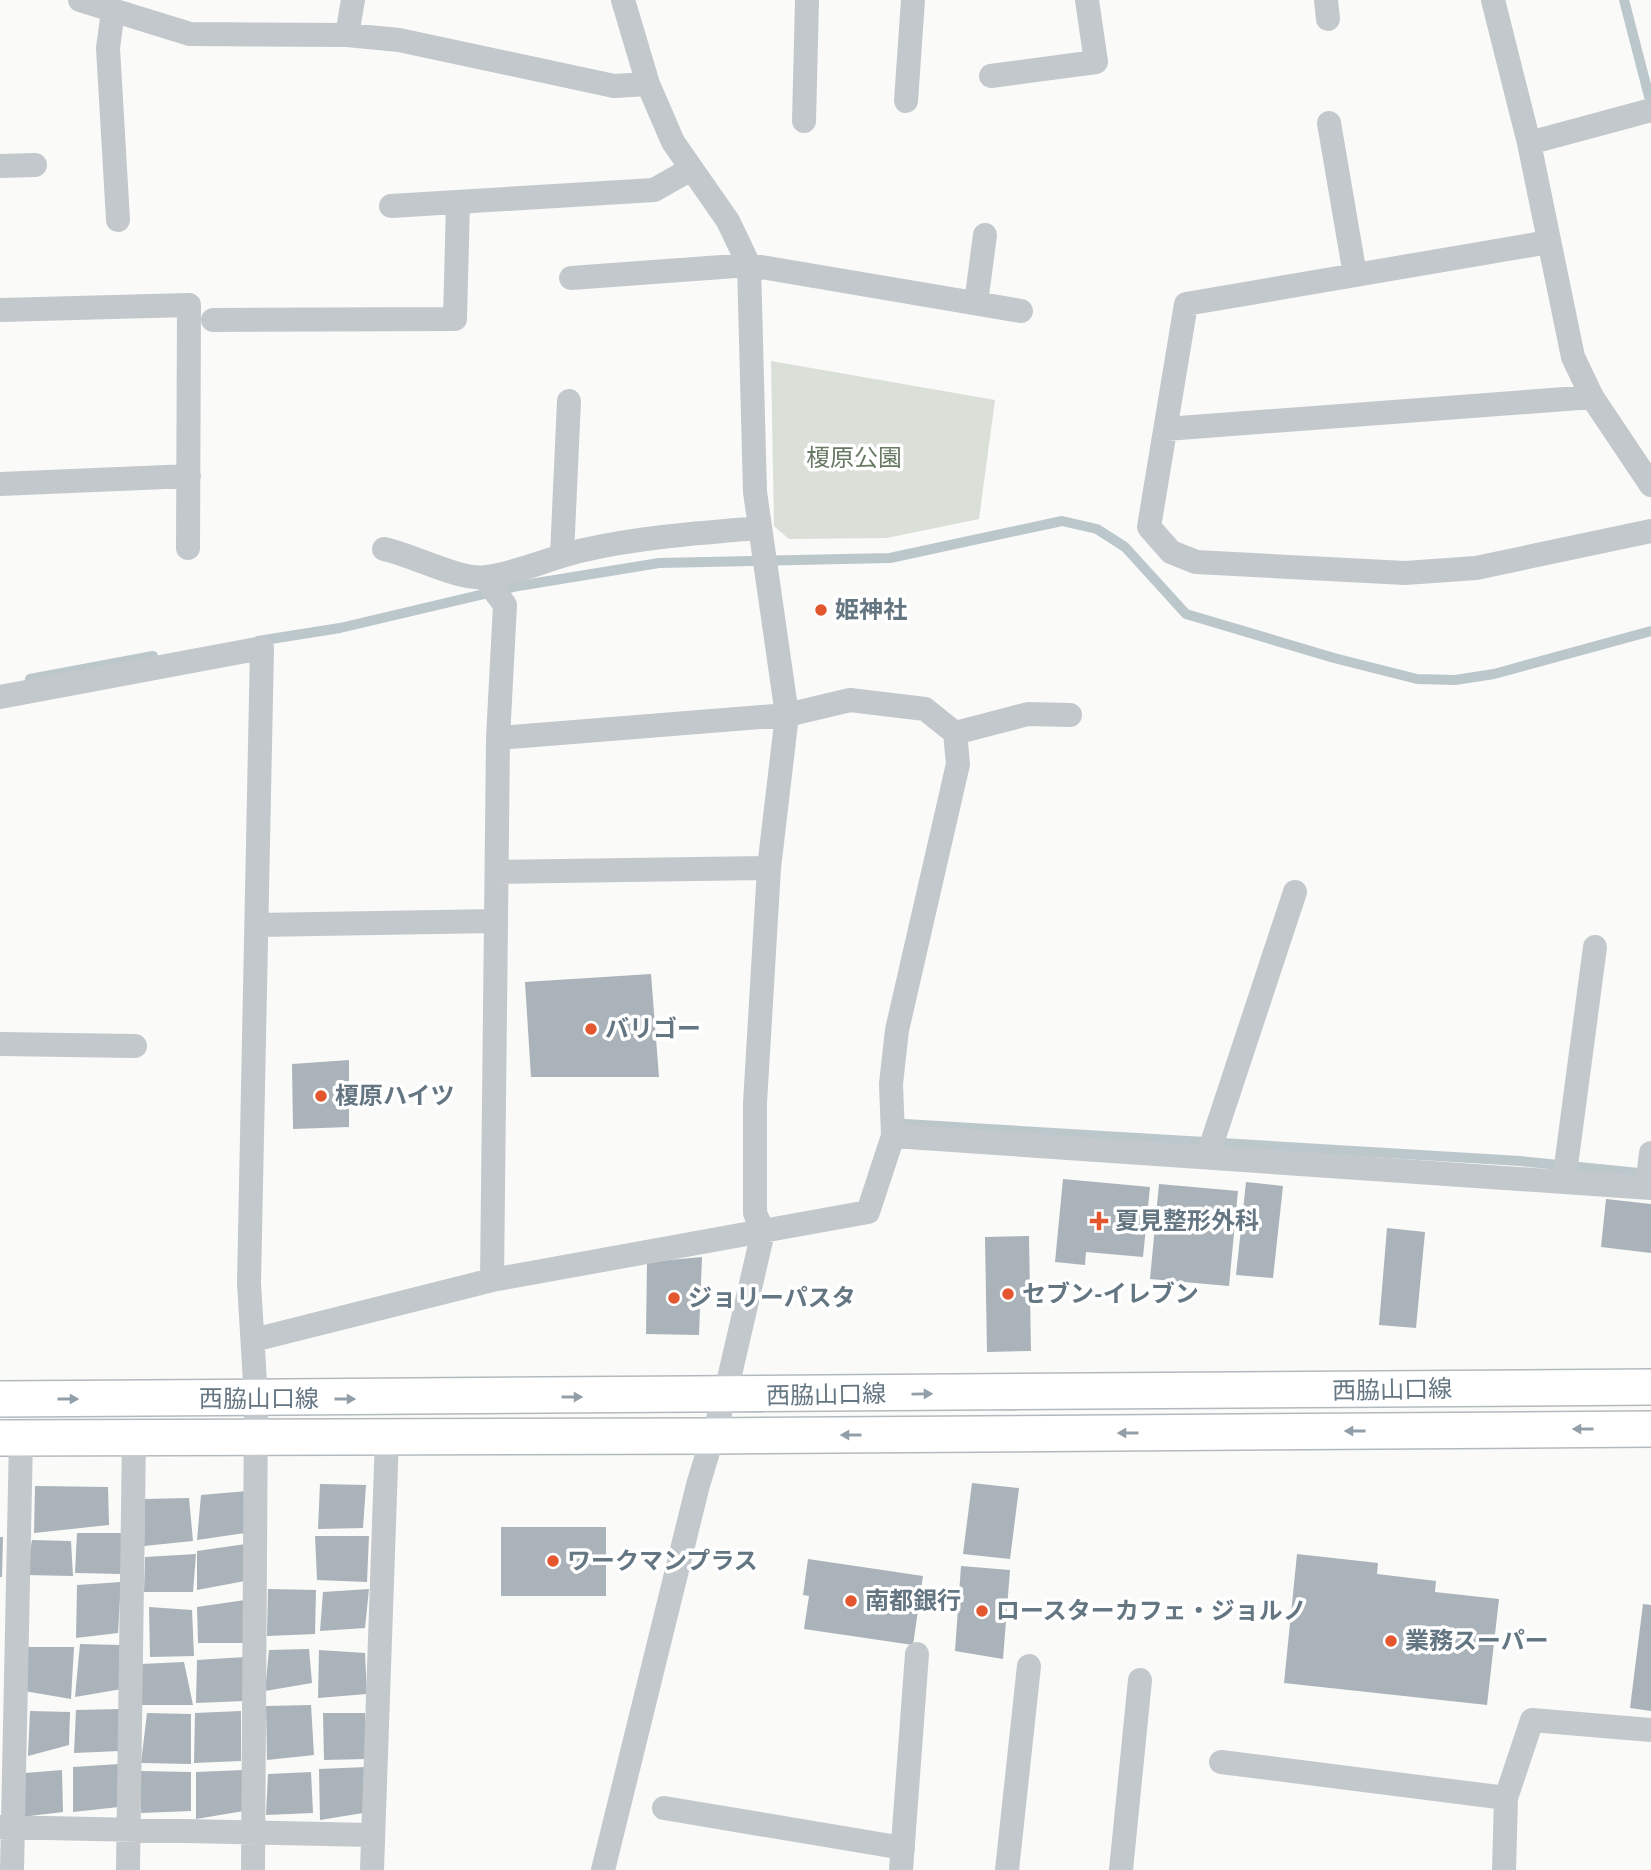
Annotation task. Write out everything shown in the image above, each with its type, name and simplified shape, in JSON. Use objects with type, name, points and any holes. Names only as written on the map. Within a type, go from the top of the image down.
[{"type":"street","points":[[80,0],[190,34],[347,35],[399,40],[614,86],[648,84]]},
{"type":"street","points":[[347,35],[352,0]]},
{"type":"street","points":[[603,1870],[711,1436],[725,1396],[763,1233],[755,1213],[755,1103],[769,868],[787,715],[755,492],[749,265],[728,221],[673,142],[648,84],[623,0]]},
{"type":"street","points":[[804,121],[807,0]]},
{"type":"street","points":[[906,101],[913,0]]},
{"type":"street","points":[[991,76],[1097,62],[1087,0]]},
{"type":"street","points":[[1493,0],[1529,143],[1573,357],[1592,397],[1651,485]]},
{"type":"street","points":[[113,11],[108,48],[118,220]]},
{"type":"street","points":[[1529,143],[1643,112]]},
{"type":"street","points":[[1329,123],[1355,275]]},
{"type":"street","points":[[0,166],[35,165]]},
{"type":"street","points":[[391,206],[654,190],[691,169]]},
{"type":"street","points":[[213,320],[455,320],[458,203]]},
{"type":"street","points":[[976,303],[985,235]]},
{"type":"street","points":[[1549,242],[1186,304],[1149,527],[1171,552],[1196,562],[1405,573],[1476,568],[1651,531]]},
{"type":"street","points":[[571,278],[749,265],[1021,311]]},
{"type":"street","points":[[0,310],[189,305],[188,548]]},
{"type":"street","points":[[1166,429],[1592,397]]},
{"type":"street","points":[[562,555],[569,401]]},
{"type":"street","points":[[0,484],[189,476]]},
{"type":"street","points":[[489,586],[562,555],[624,541],[759,528]]},
{"type":"street","points":[[384,549],[411,555],[434,568],[489,586],[505,605],[498,738],[492,1280]]},
{"type":"street","points":[[0,697],[262,649],[249,1283],[256,1399],[253,1870]]},
{"type":"street","points":[[253,1340],[492,1280],[660,1247],[763,1233],[868,1212],[893,1136],[891,1084],[897,1030],[958,764],[955,733],[925,709],[850,700],[787,715],[498,738]]},
{"type":"street","points":[[955,733],[1028,714],[1070,715]]},
{"type":"street","points":[[497,872],[769,868]]},
{"type":"street","points":[[1211,1144],[1295,892]]},
{"type":"street","points":[[257,925],[496,921]]},
{"type":"street","points":[[1566,1170],[1595,947]]},
{"type":"street","points":[[0,1044],[135,1046]]},
{"type":"street","points":[[893,1136],[1211,1144],[1649,1174]]},
{"type":"street","name":"西脇山口線","points":[[0,1399],[725,1396],[1651,1387]]},
{"type":"street","name":"西脇山口線","points":[[10,1438],[1651,1429]]},
{"type":"street","points":[[372,1870],[387,1437]]},
{"type":"street","points":[[10,1438],[7,1827],[12,1870]]},
{"type":"street","points":[[128,1870],[134,1438]]},
{"type":"street","points":[[664,1808],[902,1859],[917,1654]]},
{"type":"street","points":[[1007,1870],[1029,1666]]},
{"type":"street","points":[[1121,1870],[1140,1680]]},
{"type":"street","points":[[1504,1870],[1506,1798],[1532,1720],[1651,1730]]},
{"type":"street","points":[[1221,1762],[1506,1798]]},
{"type":"street","points":[[7,1827],[372,1835]]},
{"type":"green space","name":"榎原公園","points":[[771,361],[995,400],[979,519],[887,538],[789,539],[774,526]]},
{"type":"building","name":"バリゴー","points":[[651,974],[659,1077],[531,1077],[525,982]]},
{"type":"building","name":"榎原ハイツ","points":[[349,1060],[349,1127],[293,1129],[292,1064]]},
{"type":"building","points":[[1063,1179],[1150,1187],[1143,1257],[1086,1252],[1085,1265],[1055,1262]]},
{"type":"building","points":[[1246,1182],[1283,1186],[1273,1278],[1236,1275]]},
{"type":"building","points":[[1159,1184],[1238,1191],[1229,1286],[1150,1279]]},
{"type":"building","points":[[1606,1199],[1651,1204],[1651,1253],[1601,1247]]},
{"type":"building","points":[[1387,1228],[1425,1232],[1416,1328],[1379,1325]]},
{"type":"building","name":"セブン-イレブン","points":[[1029,1236],[1031,1351],[987,1352],[985,1237]]},
{"type":"building","name":"ジョリーパスタ","points":[[702,1257],[699,1335],[646,1334],[647,1262]]},
{"type":"building","points":[[972,1483],[1019,1488],[1010,1559],[963,1554]]},
{"type":"building","points":[[320,1484],[366,1485],[363,1528],[318,1529]]},
{"type":"building","points":[[35,1486],[108,1487],[109,1525],[34,1533]]},
{"type":"building","points":[[247,1491],[245,1533],[197,1540],[201,1495]]},
{"type":"building","points":[[189,1498],[193,1541],[144,1546],[145,1499]]},
{"type":"building","name":"ワークマンプラス","points":[[501,1527],[606,1527],[606,1596],[501,1596]]},
{"type":"building","points":[[77,1533],[121,1533],[121,1574],[75,1573]]},
{"type":"building","points":[[315,1536],[369,1536],[367,1582],[317,1580]]},
{"type":"building","points":[[0,1537],[3,1537],[2,1577],[0,1577]]},
{"type":"building","points":[[32,1540],[71,1541],[73,1576],[25,1575]]},
{"type":"building","points":[[246,1544],[245,1581],[197,1590],[197,1551]]},
{"type":"building","points":[[196,1554],[193,1592],[144,1592],[145,1557]]},
{"type":"building","name":"業務スーパー","points":[[1297,1554],[1378,1563],[1377,1574],[1436,1581],[1435,1592],[1499,1599],[1487,1705],[1284,1683]]},
{"type":"building","points":[[808,1559],[923,1576],[913,1645],[804,1629],[809,1596],[803,1595]]},
{"type":"building","name":"ロースターカフェ・ジョルノ","points":[[961,1566],[1010,1570],[1003,1659],[955,1651]]},
{"type":"building","points":[[121,1582],[118,1633],[76,1638],[77,1585]]},
{"type":"building","points":[[268,1589],[316,1590],[315,1634],[267,1636]]},
{"type":"building","points":[[369,1589],[365,1628],[320,1631],[323,1592]]},
{"type":"building","points":[[245,1600],[248,1643],[198,1643],[197,1607]]},
{"type":"building","points":[[1643,1604],[1651,1605],[1651,1711],[1630,1708]]},
{"type":"building","points":[[149,1607],[192,1610],[194,1656],[150,1657]]},
{"type":"building","points":[[80,1644],[122,1645],[122,1689],[75,1697]]},
{"type":"building","points":[[27,1647],[74,1647],[71,1699],[24,1691]]},
{"type":"building","points":[[309,1649],[312,1683],[265,1691],[269,1650]]},
{"type":"building","points":[[319,1650],[365,1653],[367,1694],[318,1698]]},
{"type":"building","points":[[245,1657],[245,1701],[196,1703],[197,1660]]},
{"type":"building","points":[[184,1662],[193,1705],[142,1705],[141,1664]]},
{"type":"building","points":[[311,1705],[314,1755],[267,1760],[266,1706]]},
{"type":"building","points":[[122,1709],[120,1751],[74,1753],[76,1710]]},
{"type":"building","points":[[30,1711],[70,1712],[69,1745],[28,1756]]},
{"type":"building","points":[[241,1711],[241,1761],[194,1763],[195,1713]]},
{"type":"building","points":[[147,1713],[191,1714],[191,1764],[141,1763]]},
{"type":"building","points":[[323,1713],[365,1713],[366,1759],[324,1760]]},
{"type":"building","points":[[119,1764],[119,1807],[73,1812],[73,1767]]},
{"type":"building","points":[[366,1767],[363,1813],[320,1820],[319,1769]]},
{"type":"building","points":[[62,1770],[63,1812],[21,1817],[25,1773]]},
{"type":"building","points":[[243,1770],[244,1811],[196,1819],[196,1772]]},
{"type":"building","points":[[141,1771],[191,1772],[191,1811],[141,1813]]},
{"type":"building","points":[[311,1772],[313,1813],[266,1815],[268,1774]]},
{"type":"waterway","points":[[1624,0],[1651,104]]},
{"type":"waterway","points":[[258,641],[340,628],[518,586],[659,563],[890,558],[1062,521],[1097,529],[1125,547],[1186,614],[1334,658],[1417,679],[1455,680],[1494,674],[1651,631]]},
{"type":"waterway","points":[[30,679],[153,656]]},
{"type":"waterway","points":[[905,1124],[1520,1161],[1649,1174]]},
{"type":"place","name":"姫神社","points":[[821,610]]},
{"type":"place","name":"バリゴー","points":[[591,1029]]},
{"type":"place","name":"榎原ハイツ","points":[[321,1096]]},
{"type":"place","name":"夏見整形外科","points":[[1099,1221]]},
{"type":"place","name":"セブン-イレブン","points":[[1008,1294]]},
{"type":"place","name":"ジョリーパスタ","points":[[674,1298]]},
{"type":"place","name":"ワークマンプラス","points":[[553,1561]]},
{"type":"place","name":"南都銀行","points":[[851,1601]]},
{"type":"place","name":"ロースターカフェ・ジョルノ","points":[[982,1611]]},
{"type":"place","name":"業務スーパー","points":[[1391,1641]]}]
